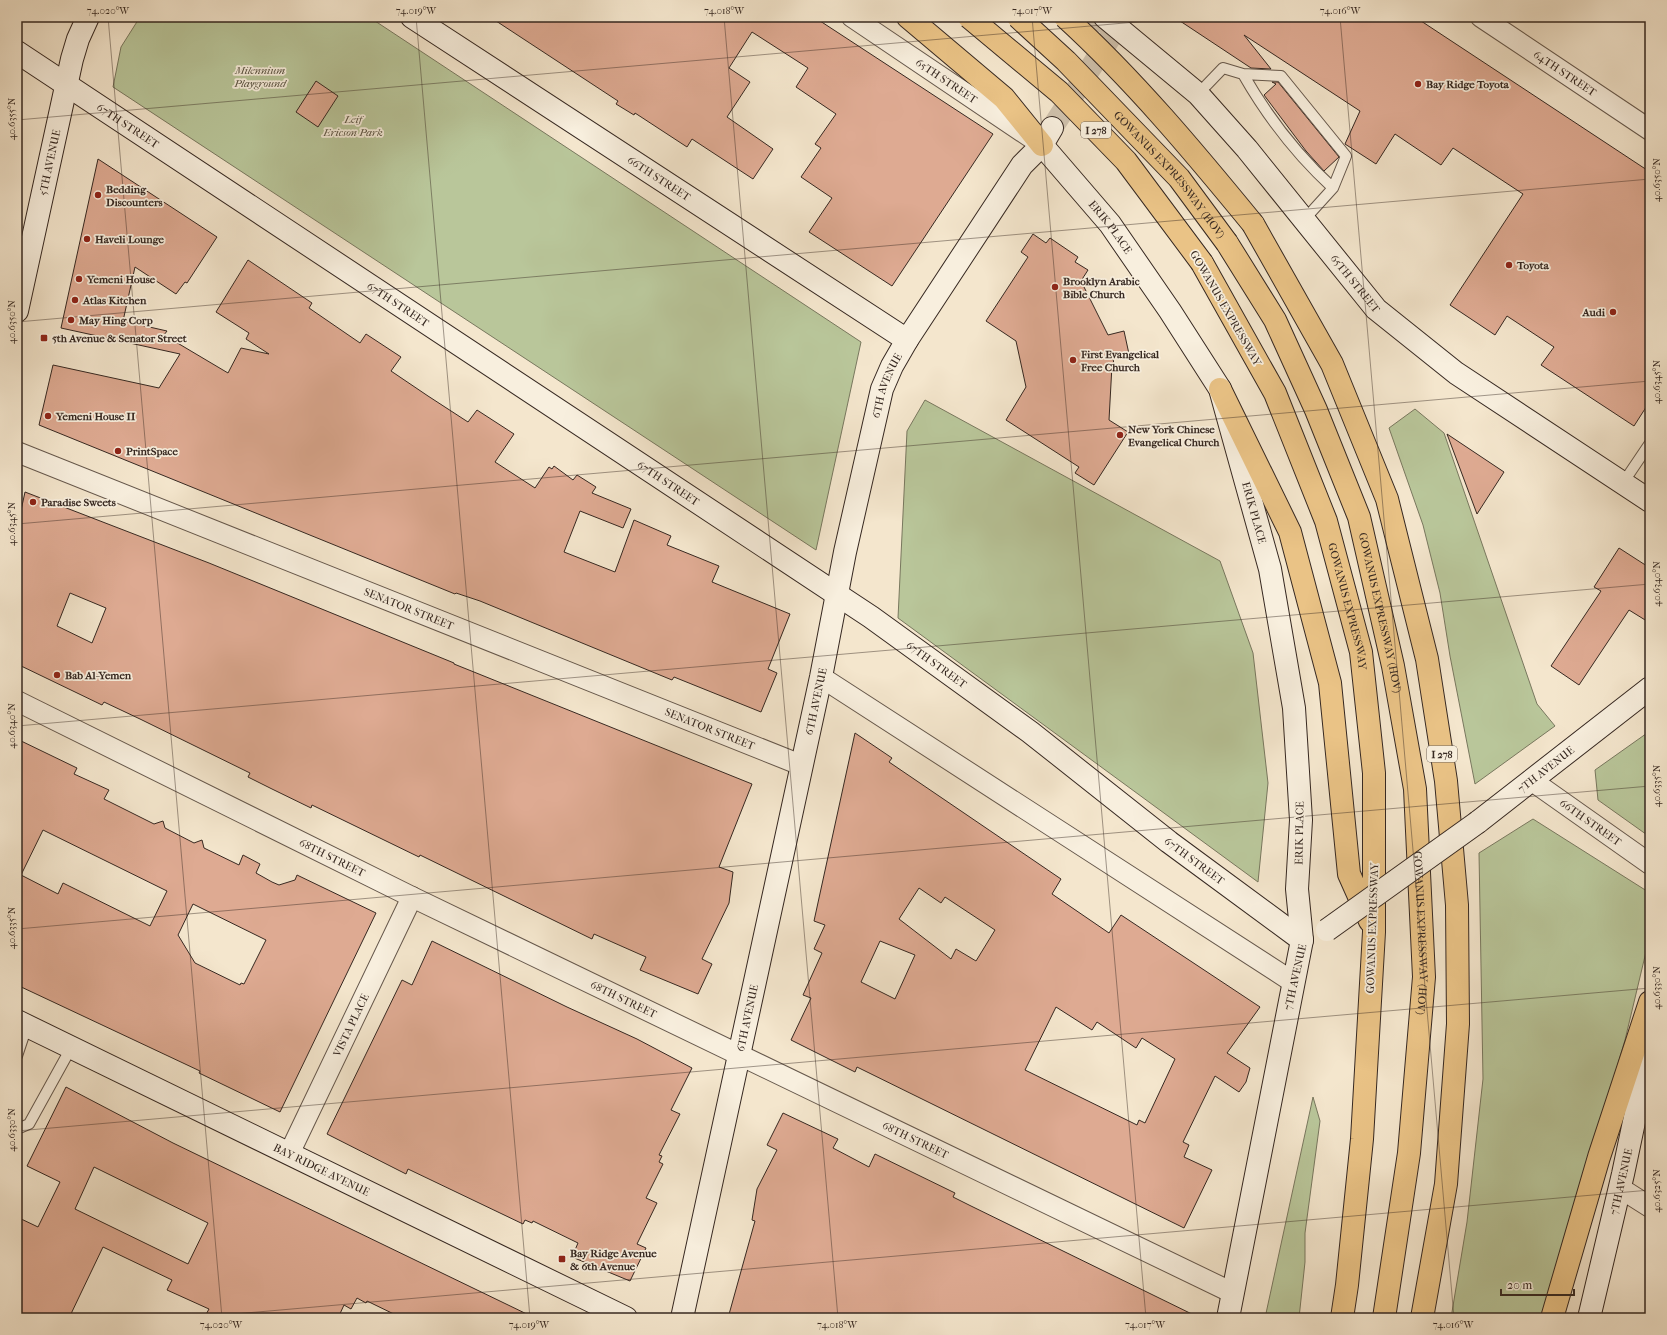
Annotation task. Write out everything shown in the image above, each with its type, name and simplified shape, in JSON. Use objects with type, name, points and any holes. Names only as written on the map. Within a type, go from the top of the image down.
[{"type":"highway","name":"GOWANUS EXPRESSWAY","points":[[969,17],[1059,92],[1126,161],[1202,263],[1275,393],[1326,521],[1361,652],[1374,773],[1374,932],[1362,1139],[1342,1318]]},
{"type":"highway","name":"GOWANUS EXPRESSWAY (HOV)","points":[[1018,17],[1066,61],[1178,178],[1227,243],[1275,320],[1316,410],[1359,517],[1393,666],[1415,789],[1424,977],[1409,1153],[1384,1318]]},
{"type":"highway","name":"I 278","points":[[1065,17],[1089,39],[1189,146],[1254,224],[1332,364],[1387,499],[1429,674],[1446,781],[1457,905],[1458,1024],[1446,1184],[1422,1318]]},
{"type":"highway","points":[[909,18],[1004,98],[1047,137]]},
{"type":"highway","points":[[1220,389],[1290,532],[1330,683],[1349,874],[1374,932]]},
{"type":"highway","points":[[1552,1318],[1599,1157],[1650,1002]]},
{"type":"street","name":"5TH AVENUE","points":[[17,311],[66,86],[78,39],[88,17]]},
{"type":"street","name":"66TH STREET","points":[[412,17],[906,340]]},
{"type":"street","name":"65TH STREET","points":[[852,17],[1047,137]]},
{"type":"street","name":"64TH STREET","points":[[1481,17],[1650,130]]},
{"type":"street","name":"65TH STREET","points":[[1115,20],[1198,94],[1248,149],[1376,309],[1456,373],[1650,500]]},
{"type":"street","name":"67TH STREET","points":[[17,52],[66,86],[878,622],[1030,732],[1169,842],[1302,940]]},
{"type":"street","name":"6TH AVENUE","points":[[682,1318],[821,677],[879,400],[889,372],[906,340],[1022,165],[1047,137]]},
{"type":"street","name":"ERIK PLACE","points":[[1047,137],[1110,224],[1170,311],[1220,389],[1270,569],[1294,708],[1301,820],[1297,889],[1302,940]]},
{"type":"street","name":"SENATOR STREET","points":[[17,452],[801,765]]},
{"type":"street","points":[[821,677],[1293,982]]},
{"type":"street","name":"7TH AVENUE","points":[[1228,1318],[1302,940],[1327,930],[1478,822],[1650,688]]},
{"type":"street","name":"68TH STREET","points":[[17,701],[412,897],[1233,1293]]},
{"type":"street","name":"66TH STREET","points":[[1531,780],[1650,864]]},
{"type":"street","name":"VISTA PLACE","points":[[289,1154],[412,897]]},
{"type":"street","name":"BAY RIDGE AVENUE","points":[[22,1024],[626,1318]]},
{"type":"street","name":"7TH AVENUE","points":[[1589,1318],[1620,1188],[1650,1046]]},
{"type":"street","points":[[1620,1188],[1650,1207]]},
{"type":"lane","points":[[1198,94],[1222,68],[1243,74],[1281,76],[1346,156],[1333,188],[1304,220]]},
{"type":"lane","points":[[1243,74],[1256,97],[1311,168],[1333,188]]},
{"type":"lane","points":[[1623,483],[1650,443]]},
{"type":"lane","points":[[17,1056],[22,1024]]},
{"type":"lane","points":[[17,1129],[29,1124],[71,1048]]},
{"type":"green space","name":"Leif Ericson Park","points":[[140,17],[369,17],[861,342],[816,550],[113,87],[121,47]]},
{"type":"green space","points":[[925,400],[1220,561],[1253,653],[1268,783],[1258,882],[898,618],[907,431]]},
{"type":"green space","points":[[1415,409],[1444,433],[1537,704],[1555,726],[1475,784],[1450,656],[1440,593],[1423,525],[1389,428]]},
{"type":"green space","points":[[1650,731],[1650,837],[1598,800],[1595,770]]},
{"type":"green space","points":[[1533,819],[1650,893],[1650,935],[1625,1040],[1543,1318],[1451,1318],[1467,1222],[1483,1079],[1479,853]]},
{"type":"green space","points":[[1313,1097],[1320,1121],[1305,1233],[1305,1262],[1299,1318],[1265,1318]]},
{"type":"building","points":[[490,17],[814,17],[993,134],[892,286],[809,232],[832,198],[801,177],[821,148],[815,144],[836,114],[796,87],[808,68],[752,32],[729,68],[750,82],[727,117],[773,149],[753,179],[692,139],[687,147],[635,113],[634,115],[616,104],[618,101]]},
{"type":"building","points":[[1174,17],[1415,17],[1650,172],[1650,401],[1634,426],[1541,365],[1554,347],[1507,316],[1495,335],[1450,305],[1523,194],[1453,148],[1441,165],[1395,134],[1376,164],[1345,144],[1360,111],[1244,35],[1271,69],[1251,68]]},
{"type":"building","points":[[316,81],[338,96],[318,127],[296,112]]},
{"type":"building","points":[[1272,82],[1278,82],[1339,157],[1324,171],[1306,151],[1264,95],[1276,84]]},
{"type":"building","points":[[98,159],[217,237],[187,283],[185,282],[176,294],[135,267],[123,321],[167,331],[164,335],[228,373],[241,348],[269,354],[246,339],[249,333],[216,312],[248,260],[312,303],[309,308],[360,343],[366,334],[401,357],[391,371],[428,396],[468,422],[477,410],[514,434],[495,462],[535,488],[549,467],[552,469],[554,466],[573,480],[577,475],[596,487],[592,493],[631,509],[623,528],[580,511],[564,552],[615,572],[634,520],[671,536],[667,545],[719,566],[712,582],[790,614],[768,669],[777,673],[761,712],[674,677],[672,680],[480,601],[456,593],[455,594],[39,425],[53,365],[159,388],[180,354],[61,328]]},
{"type":"building","points":[[1033,234],[1046,243],[1050,238],[1078,257],[1075,262],[1088,270],[1081,281],[1108,335],[1124,331],[1129,354],[1113,358],[1114,365],[1112,365],[1109,420],[1128,432],[1094,485],[1075,473],[1079,467],[1006,420],[1026,387],[1016,341],[986,321],[1028,257],[1021,252]]},
{"type":"building","points":[[1447,434],[1504,472],[1477,514]]},
{"type":"building","points":[[25,492],[209,563],[752,784],[719,867],[733,872],[729,903],[702,959],[712,964],[698,994],[640,970],[646,957],[594,934],[592,939],[420,855],[419,857],[312,805],[311,808],[248,777],[250,773],[140,719],[104,702],[102,705],[17,664],[17,529]],"holes":[[[70,593],[106,608],[92,643],[57,626]]]},
{"type":"building","points":[[1619,548],[1650,568],[1650,623],[1629,610],[1579,685],[1551,666],[1601,591],[1594,587]]},
{"type":"building","points":[[855,733],[892,758],[889,762],[1061,879],[1052,894],[1109,933],[1121,915],[1260,1007],[1227,1053],[1250,1068],[1246,1082],[1239,1092],[1215,1076],[1183,1142],[1189,1145],[1184,1157],[1212,1170],[1184,1228],[857,1067],[855,1072],[791,1040],[811,998],[803,995],[822,953],[814,949],[825,925],[814,921]],"holes":[[[919,888],[941,903],[945,897],[995,930],[976,961],[956,949],[951,959],[899,919]],[[880,941],[915,955],[895,999],[861,982]],[[1056,1007],[1092,1030],[1097,1022],[1136,1048],[1142,1038],[1175,1059],[1145,1123],[1139,1120],[1137,1125],[1025,1070]]]},
{"type":"building","points":[[17,739],[77,768],[74,774],[109,790],[104,799],[154,824],[163,821],[165,828],[194,843],[202,840],[204,848],[239,865],[243,855],[260,864],[256,873],[272,882],[279,885],[295,880],[297,875],[376,913],[280,1112],[199,1073],[200,1071],[17,985]],"holes":[[[43,830],[167,891],[150,926],[63,883],[58,894],[21,875]],[[193,904],[266,940],[244,984],[241,983],[240,985],[195,963],[178,935]]]},
{"type":"building","points":[[432,941],[567,1007],[637,1039],[692,1068],[671,1110],[680,1114],[659,1155],[662,1156],[659,1162],[663,1164],[646,1198],[657,1203],[637,1244],[646,1248],[630,1281],[572,1257],[578,1243],[533,1221],[532,1223],[525,1220],[523,1224],[408,1169],[406,1174],[327,1134],[402,980],[412,985]]},
{"type":"building","points":[[66,1087],[173,1143],[535,1318],[402,1318],[367,1301],[366,1303],[357,1298],[351,1309],[344,1305],[338,1318],[204,1318],[209,1309],[167,1290],[172,1280],[103,1247],[69,1318],[17,1318],[17,1217],[38,1227],[60,1182],[27,1166]],"holes":[[[94,1167],[208,1223],[188,1264],[75,1209]]]},
{"type":"building","points":[[783,1113],[838,1139],[833,1148],[869,1167],[875,1154],[955,1193],[953,1197],[1200,1318],[728,1318],[755,1221],[752,1220],[757,1189],[777,1150],[767,1145]]},
{"type":"tunnel","points":[[1052,128],[1117,27],[1090,17]]},
{"type":"place","name":"Bay Ridge Toyota","points":[[1418,84]]},
{"type":"place","name":"Bedding Discounters","points":[[98,195]]},
{"type":"place","name":"Haveli Lounge","points":[[87,239]]},
{"type":"place","name":"Toyota","points":[[1509,265]]},
{"type":"place","name":"Yemeni House","points":[[79,279]]},
{"type":"place","name":"Brooklyn Arabic Bible Church","points":[[1055,287]]},
{"type":"place","name":"Atlas Kitchen","points":[[75,300]]},
{"type":"place","name":"Audi","points":[[1613,312]]},
{"type":"place","name":"May Hing Corp","points":[[71,320]]},
{"type":"place","name":"5th Avenue & Senator Street","points":[[44,338]]},
{"type":"place","name":"First Evangelical Free Church","points":[[1073,360]]},
{"type":"place","name":"Yemeni House II","points":[[48,416]]},
{"type":"place","name":"New York Chinese Evangelical Church","points":[[1120,435]]},
{"type":"place","name":"PrintSpace","points":[[118,451]]},
{"type":"place","name":"Paradise Sweets","points":[[33,502]]},
{"type":"place","name":"Bab Al-Yemen","points":[[57,675]]},
{"type":"place","name":"Bay Ridge Avenue & 6th Avenue","points":[[562,1259]]},
{"type":"park label","name":"Milennium Playground","points":[[260,76]]}]
